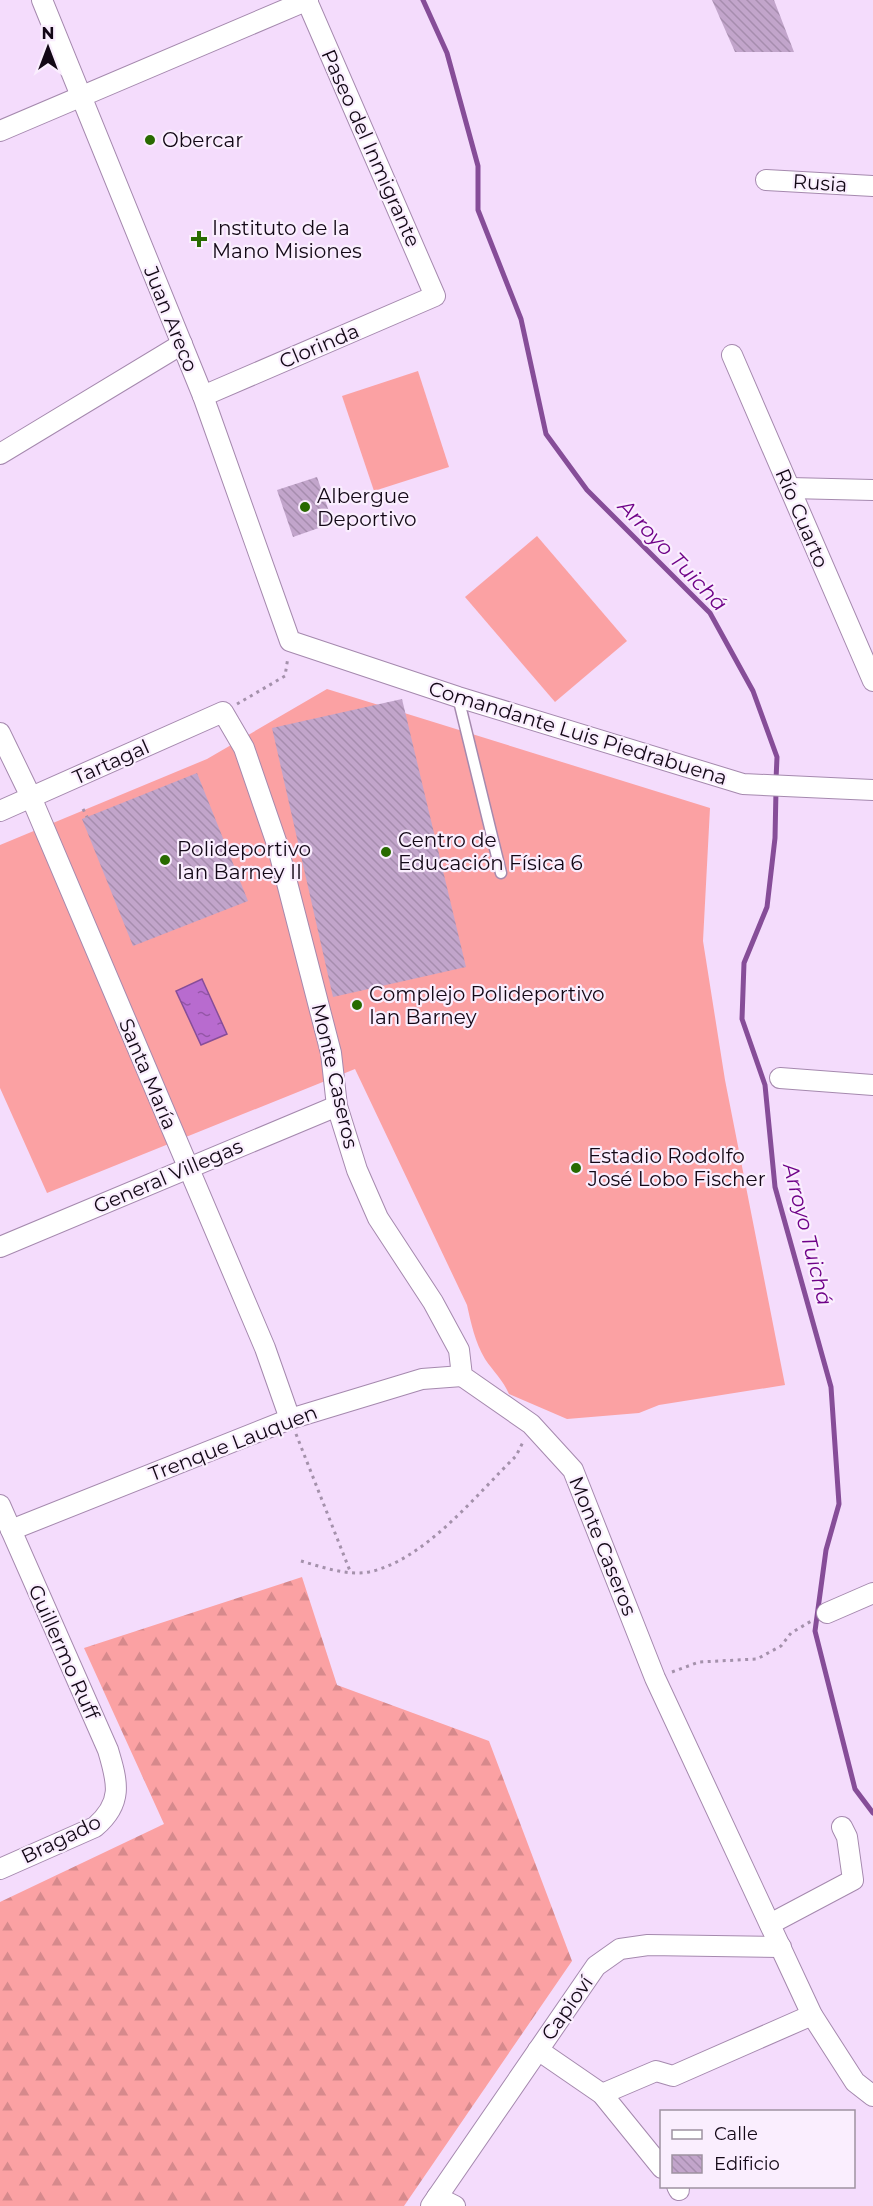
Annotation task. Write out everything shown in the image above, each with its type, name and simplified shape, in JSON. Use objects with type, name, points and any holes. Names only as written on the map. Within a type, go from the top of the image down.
[{"type":"street","name":"Juan Areco","points":[[42,0],[79,96],[203,396],[290,642]]},
{"type":"street","points":[[0,131],[307,0]]},
{"type":"street","name":"Paseo del Inmigrante","points":[[307,0],[435,296]]},
{"type":"street","name":"Rusia","points":[[766,180],[873,186]]},
{"type":"street","name":"Clorinda","points":[[203,396],[435,296]]},
{"type":"street","points":[[0,454],[182,344]]},
{"type":"street","name":"Río Cuarto","points":[[732,355],[873,681]]},
{"type":"street","points":[[790,488],[873,490]]},
{"type":"street","name":"Comandante Luis Piedrabuena","points":[[290,642],[458,697],[743,784],[811,789],[873,790]]},
{"type":"street","name":"Tartagal","points":[[0,811],[223,712]]},
{"type":"street","name":"Monte Caseros","points":[[223,712],[244,748],[277,844],[331,1053],[338,1106],[357,1170],[378,1218],[433,1302],[459,1350],[462,1376],[531,1424],[573,1470],[655,1678],[812,2015],[855,2082],[873,2096]]},
{"type":"street","name":"Santa María","points":[[0,733],[31,798],[265,1348],[290,1419]]},
{"type":"street","points":[[780,1078],[873,1085]]},
{"type":"street","name":"General Villegas","points":[[0,1247],[187,1167],[338,1106]]},
{"type":"street","name":"Trenque Lauquen","points":[[10,1530],[290,1419],[422,1379],[462,1376]]},
{"type":"street","name":"Guillermo Ruff","points":[[0,1505],[108,1750],[116,1776],[116,1802]]},
{"type":"street","points":[[828,1613],[873,1593]]},
{"type":"street","name":"Bragado","points":[[0,1869],[95,1827],[108,1816],[116,1802]]},
{"type":"street","points":[[770,1924],[853,1880],[847,1837],[842,1827]]},
{"type":"street","name":"Capioví","points":[[434,2201],[596,1966],[620,1949],[648,1945],[781,1947]]},
{"type":"street","points":[[602,2094],[656,2071],[673,2076],[812,2015]]},
{"type":"street","points":[[538,2050],[602,2094],[660,2166]]},
{"type":"street","points":[[434,2201],[455,2206]]},
{"type":"lane","points":[[458,697],[501,873]]},
{"type":"path","points":[[223,712],[285,676]]},
{"type":"path","points":[[83,808],[87,817]]},
{"type":"path","points":[[290,1419],[350,1571]]},
{"type":"path","points":[[301,1561],[332,1570],[368,1572],[402,1559],[443,1528],[516,1456],[531,1424]]},
{"type":"path","points":[[655,1678],[699,1662],[757,1659],[781,1646],[791,1633],[801,1626]]},
{"type":"green space","points":[[418,371],[449,467],[374,491],[342,396]]},
{"type":"green space","points":[[537,536],[627,641],[555,702],[465,597]]},
{"type":"green space","name":"Complejo Polideportivo Ian Barney","points":[[327,689],[710,808],[703,941],[725,1080],[785,1385],[659,1405],[639,1413],[567,1419],[509,1394],[482,1353],[467,1305],[355,1069],[47,1193],[0,1088],[0,845],[207,759]]},
{"type":"green space","points":[[302,1577],[337,1685],[489,1741],[572,1961],[404,2206],[0,2206],[0,1902],[164,1824],[84,1648]]},
{"type":"water","points":[[202,979],[227,1034],[201,1045],[176,991]]},
{"type":"building","points":[[712,0],[774,0],[794,52],[735,52]]},
{"type":"building","name":"Albergue Deportivo","points":[[317,477],[333,523],[293,537],[277,490]]},
{"type":"building","points":[[402,699],[466,967],[333,997],[272,728]]},
{"type":"building","name":"Polideportivo Ian Barney II","points":[[197,773],[248,901],[133,946],[82,819]]},
{"type":"waterway","name":"Arroyo Tuichá","points":[[423,0],[447,53],[478,166],[478,210],[521,319],[546,434],[587,490],[710,613],[753,691],[777,757],[776,780]]},
{"type":"waterway","name":"Arroyo Tuichá","points":[[776,790],[775,838],[767,907],[744,963],[742,1019],[765,1085],[775,1187],[831,1387],[839,1504],[826,1550],[815,1631],[855,1789],[873,1813]]},
{"type":"place","name":"Obercar","points":[[150,140]]},
{"type":"place","name":"Instituto de la Mano Misiones","points":[[199,239]]},
{"type":"place","name":"Albergue Deportivo","points":[[305,507]]},
{"type":"place","name":"Centro de Educación Física 6","points":[[386,852]]},
{"type":"place","name":"Polideportivo Ian Barney II","points":[[165,860]]},
{"type":"place","name":"Complejo Polideportivo Ian Barney","points":[[357,1005]]},
{"type":"place","name":"Estadio Rodolfo José Lobo Fischer","points":[[576,1168]]}]
